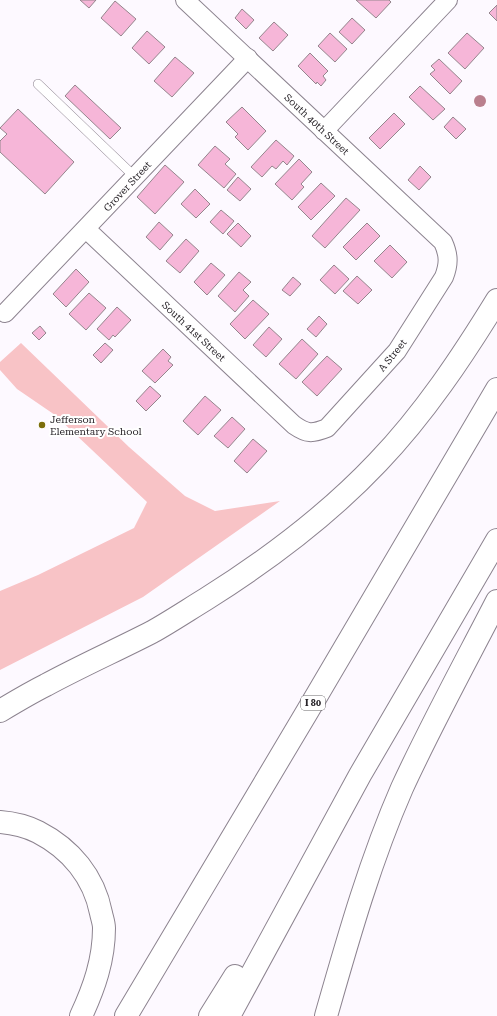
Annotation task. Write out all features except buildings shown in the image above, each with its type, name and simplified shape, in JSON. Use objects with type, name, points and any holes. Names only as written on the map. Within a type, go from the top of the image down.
[{"type":"highway","points":[[0,711],[44,686],[152,631],[193,607],[276,553],[310,526],[379,462],[416,419],[465,352],[497,300]]},
{"type":"highway","name":"I 80","points":[[126,1016],[497,389]]},
{"type":"highway","points":[[210,1016],[360,775],[497,540]]},
{"type":"highway","points":[[326,1016],[363,894],[386,827],[425,741],[497,601]]},
{"type":"highway","points":[[229,1016],[360,775]]},
{"type":"highway","points":[[0,822],[16,824],[37,831],[56,843],[74,859],[88,878],[98,900],[104,927],[102,955],[93,991],[81,1016]]},
{"type":"street","name":"South 40th Street","points":[[186,0],[435,234],[446,249]]},
{"type":"street","points":[[324,131],[448,0]]},
{"type":"street","name":"Grover Street","points":[[5,313],[248,58]]},
{"type":"street","name":"South 41st Street","points":[[86,229],[294,425],[303,431]]},
{"type":"street","name":"A Street","points":[[303,431],[315,432],[327,428],[398,351],[444,277],[448,267],[446,249]]},
{"type":"lane","points":[[38,84],[135,177]]},
{"type":"shaded area","points":[[21,343],[129,447],[185,496],[215,511],[280,501],[143,597],[0,670],[0,591],[38,575],[134,528],[147,502],[55,415],[17,389],[0,370],[0,362]]},
{"type":"place","name":"Jefferson Elementary School","points":[[42,425]]}]
